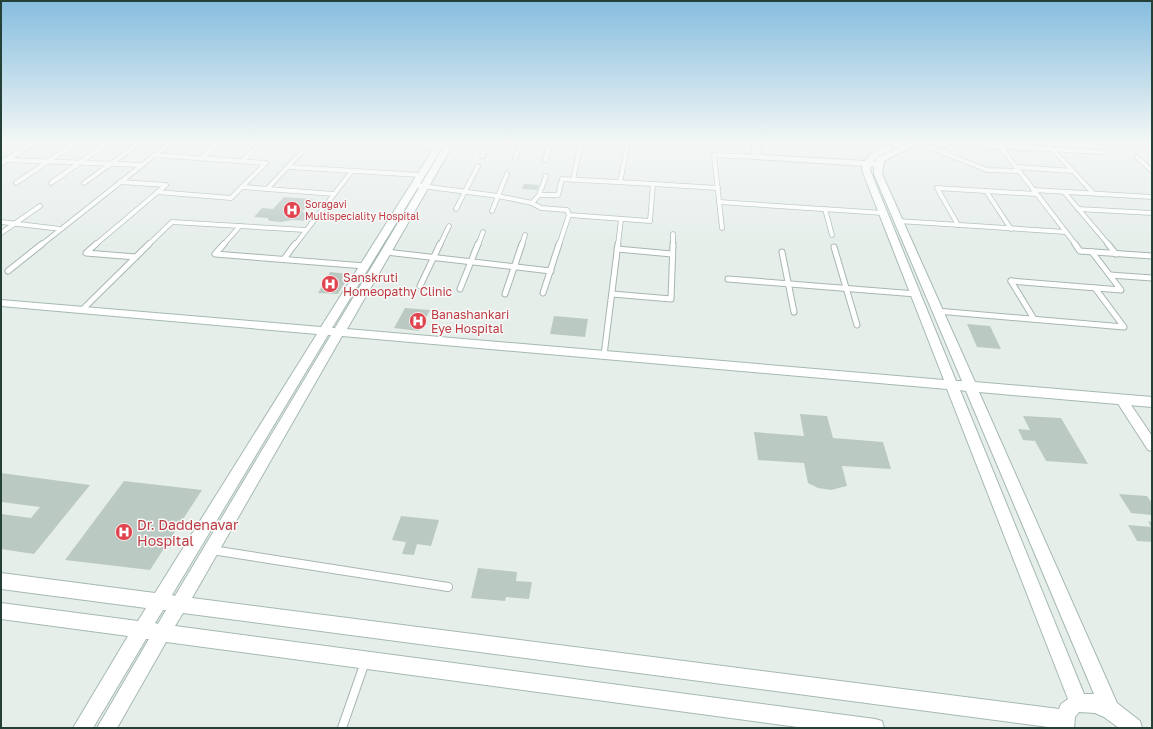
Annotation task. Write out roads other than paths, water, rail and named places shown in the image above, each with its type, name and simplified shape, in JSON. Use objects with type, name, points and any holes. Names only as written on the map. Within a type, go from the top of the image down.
[{"type":"street","points":[[82,728],[324,331],[423,177]]},
{"type":"street","points":[[869,177],[1079,703]]},
{"type":"street","points":[[879,177],[1110,709]]},
{"type":"street","points":[[106,728],[180,605],[386,252],[420,182]]},
{"type":"street","points":[[1,302],[1152,402]]},
{"type":"street","points":[[1121,399],[1152,446]]},
{"type":"street","points":[[1,582],[1064,724],[1068,708],[1079,703],[1092,703],[1110,709],[1124,719],[1133,728]]},
{"type":"street","points":[[1,611],[875,728]]},
{"type":"lane","points":[[16,183],[25,177]]},
{"type":"lane","points":[[51,183],[60,177]]},
{"type":"lane","points":[[84,183],[92,177]]},
{"type":"lane","points":[[8,271],[126,177]]},
{"type":"lane","points":[[157,192],[231,198],[252,177]]},
{"type":"lane","points":[[267,189],[278,177]]},
{"type":"lane","points":[[284,259],[347,177]]},
{"type":"lane","points":[[389,177],[465,192],[498,196],[532,203],[541,208],[567,210],[569,215],[543,293]]},
{"type":"lane","points":[[456,209],[472,177]]},
{"type":"lane","points":[[492,211],[505,177]]},
{"type":"lane","points":[[532,203],[539,195],[546,177]]},
{"type":"lane","points":[[620,182],[621,177]]},
{"type":"lane","points":[[717,177],[722,228]]},
{"type":"lane","points":[[1023,177],[1080,251],[1152,256]]},
{"type":"lane","points":[[1077,177],[1092,193]]},
{"type":"lane","points":[[539,195],[558,195],[562,179],[718,188]]},
{"type":"lane","points":[[120,182],[166,185],[86,253],[136,257]]},
{"type":"lane","points":[[569,215],[650,221],[653,184]]},
{"type":"lane","points":[[242,187],[334,194]]},
{"type":"lane","points":[[958,225],[937,188],[1036,194]]},
{"type":"lane","points":[[1033,190],[1152,197]]},
{"type":"lane","points":[[986,191],[1011,228]]},
{"type":"lane","points":[[1064,192],[1116,254]]},
{"type":"lane","points":[[719,202],[883,213]]},
{"type":"lane","points":[[1,233],[40,206]]},
{"type":"lane","points":[[825,209],[832,234]]},
{"type":"lane","points":[[1078,209],[1152,213]]},
{"type":"lane","points":[[604,355],[621,220]]},
{"type":"lane","points":[[898,221],[1066,232]]},
{"type":"lane","points":[[1,222],[61,229]]},
{"type":"lane","points":[[82,310],[172,222],[306,230]]},
{"type":"lane","points":[[240,226],[215,254],[365,266]]},
{"type":"lane","points":[[420,286],[449,226]]},
{"type":"lane","points":[[460,289],[484,232]]},
{"type":"lane","points":[[612,294],[671,299],[673,234]]},
{"type":"lane","points":[[505,294],[525,235]]},
{"type":"lane","points":[[834,246],[857,325]]},
{"type":"lane","points":[[618,249],[672,254]]},
{"type":"lane","points":[[386,252],[551,271]]},
{"type":"lane","points":[[782,252],[794,312]]},
{"type":"lane","points":[[1034,320],[1011,281],[1121,290],[1092,252]]},
{"type":"lane","points":[[1110,275],[1152,278]]},
{"type":"lane","points":[[728,279],[916,294]]},
{"type":"lane","points":[[937,311],[1124,327],[1095,288]]},
{"type":"lane","points":[[212,550],[448,587]]},
{"type":"lane","points":[[342,728],[366,660]]},
{"type":"place","name":"Soragavi Multispeciality Hospital","points":[[292,210]]},
{"type":"place","name":"Sanskruti Homeopathy Clinic","points":[[330,284]]},
{"type":"place","name":"Banashankari Eye Hospital","points":[[418,321]]},
{"type":"place","name":"Dr. Daddenavar Hospital","points":[[124,532]]}]
